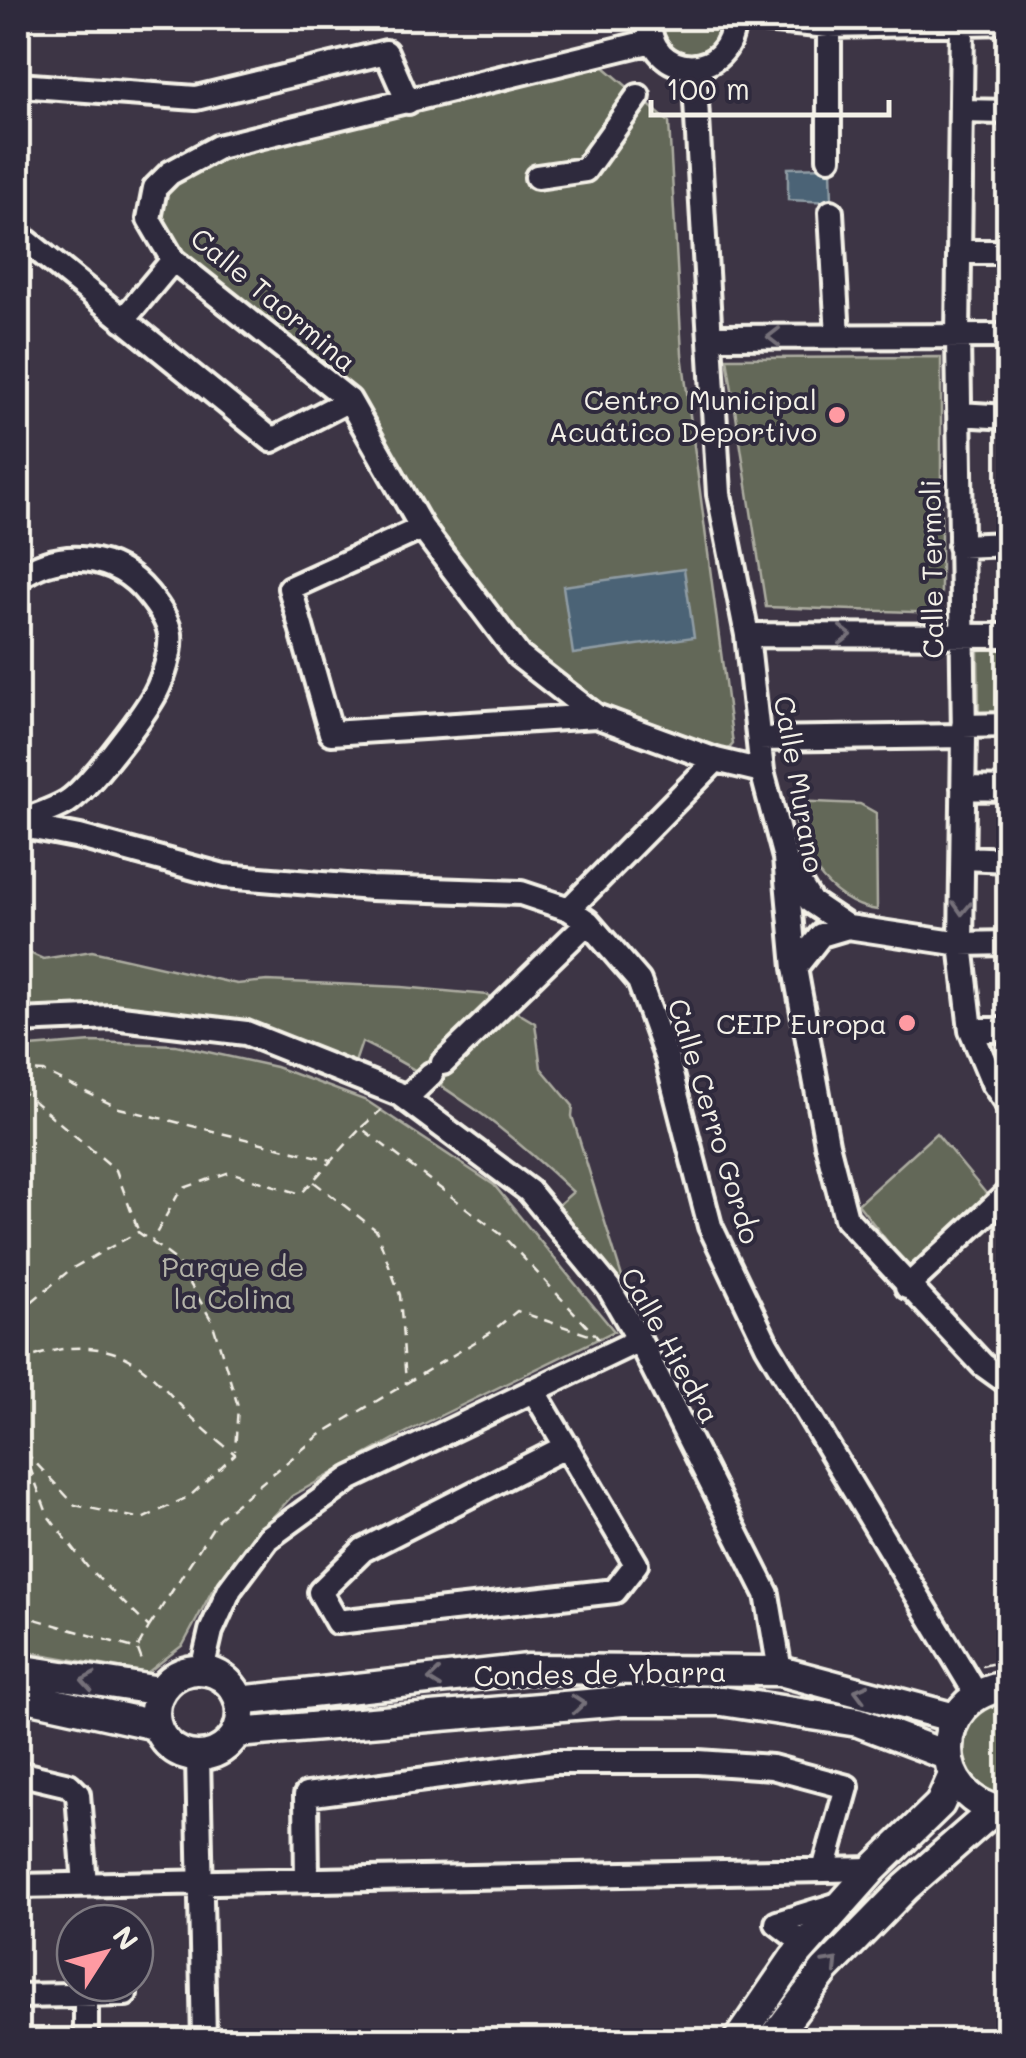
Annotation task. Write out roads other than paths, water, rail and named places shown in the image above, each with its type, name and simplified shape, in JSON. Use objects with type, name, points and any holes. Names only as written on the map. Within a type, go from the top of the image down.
[{"type":"main road","points":[[18,1668],[153,1682],[202,1670],[225,1680],[239,1701],[236,1734],[221,1750],[198,1757],[172,1748],[156,1725],[153,1682]]},
{"type":"main road","name":"Condes de Ybarra","points":[[239,1701],[528,1669],[780,1670],[955,1718]]},
{"type":"main road","points":[[738,2040],[794,1958],[873,1869],[940,1804],[950,1766],[948,1736],[955,1718],[977,1695],[1008,1686]]},
{"type":"main road","points":[[18,1695],[156,1725]]},
{"type":"main road","name":"Condes de Ybarra","points":[[236,1734],[623,1701],[722,1700],[858,1722],[950,1766]]},
{"type":"main road","points":[[950,1766],[963,1790],[977,1802],[1001,1811]]},
{"type":"main road","points":[[772,2040],[825,1970],[906,1887],[1001,1811]]},
{"type":"street","points":[[648,18],[652,42],[669,61],[694,67],[720,56],[729,44],[733,18]]},
{"type":"street","points":[[741,18],[829,26],[1008,22]]},
{"type":"street","name":"Calle Termoli","points":[[962,24],[958,337],[964,858],[961,944],[971,1030],[993,1083],[1008,1105]]},
{"type":"street","points":[[829,26],[830,158]]},
{"type":"street","name":"Calle Taormina","points":[[652,42],[218,147],[170,173],[154,188],[148,219],[173,260],[349,400],[422,528],[519,656],[596,716],[716,760],[762,771]]},
{"type":"street","points":[[18,85],[196,98],[386,52],[408,102]]},
{"type":"street","name":"Calle Murano","points":[[694,67],[719,494],[747,635],[762,771],[785,858],[795,968],[827,1144],[846,1218],[983,1365],[1008,1383]]},
{"type":"street","points":[[537,177],[585,170],[638,96]]},
{"type":"street","points":[[961,112],[1008,112]]},
{"type":"street","points":[[831,212],[838,338]]},
{"type":"street","points":[[18,234],[272,440],[349,400]]},
{"type":"street","points":[[959,252],[1008,252]]},
{"type":"street","points":[[124,320],[173,260]]},
{"type":"street","points":[[710,337],[1008,336]]},
{"type":"street","points":[[959,414],[1008,417]]},
{"type":"street","points":[[422,528],[290,588],[332,733],[596,716]]},
{"type":"street","points":[[960,546],[1008,544]]},
{"type":"street","points":[[18,578],[29,570],[90,558],[112,564],[138,581],[158,606],[170,634],[155,694],[108,757],[70,800],[18,824]]},
{"type":"street","points":[[747,635],[1008,636]]},
{"type":"street","points":[[758,740],[963,731],[1008,725]]},
{"type":"street","points":[[406,1098],[579,916],[716,760]]},
{"type":"street","points":[[963,788],[1008,789]]},
{"type":"street","points":[[70,800],[70,824],[80,837]]},
{"type":"street","points":[[18,824],[224,876],[371,888],[521,893],[579,916]]},
{"type":"street","points":[[785,858],[811,902],[848,927],[961,944],[1008,943]]},
{"type":"street","points":[[964,858],[1008,860]]},
{"type":"street","name":"Calle Cerro Gordo","points":[[579,916],[639,981],[667,1059],[710,1226],[767,1345],[977,1695]]},
{"type":"street","points":[[795,968],[822,936],[848,927]]},
{"type":"street","name":"Calle Hiedra","points":[[18,1021],[113,1017],[246,1032],[406,1098],[529,1192],[609,1288],[639,1340],[767,1594],[780,1670]]},
{"type":"street","points":[[971,1030],[1008,1030]]},
{"type":"street","points":[[907,1286],[1008,1193]]},
{"type":"street","points":[[202,1670],[211,1631],[230,1589],[268,1538],[351,1478],[639,1340]]},
{"type":"street","points":[[533,1390],[636,1564],[615,1591],[337,1622],[320,1592],[364,1550],[566,1446]]},
{"type":"street","points":[[198,1757],[204,2040]]},
{"type":"street","points":[[307,1880],[306,1794],[553,1762],[698,1762],[772,1767],[847,1787],[824,1870]]},
{"type":"street","points":[[18,1773],[69,1785],[78,1794],[85,1885]]},
{"type":"street","points":[[18,1886],[873,1869]]},
{"type":"street","points":[[18,1996],[55,1995]]},
{"type":"street","points":[[86,2003],[86,2040]]},
{"type":"water","points":[[831,167],[832,202],[788,200],[788,168]]},
{"type":"water","points":[[684,569],[694,637],[573,654],[563,586]]},
{"type":"place","name":"Centro Municipal Acuático Deportivo","points":[[837,415]]},
{"type":"place","name":"CEIP Europa","points":[[907,1023]]},
{"type":"park label","name":"Parque de la Colina","points":[[233,1282]]}]
